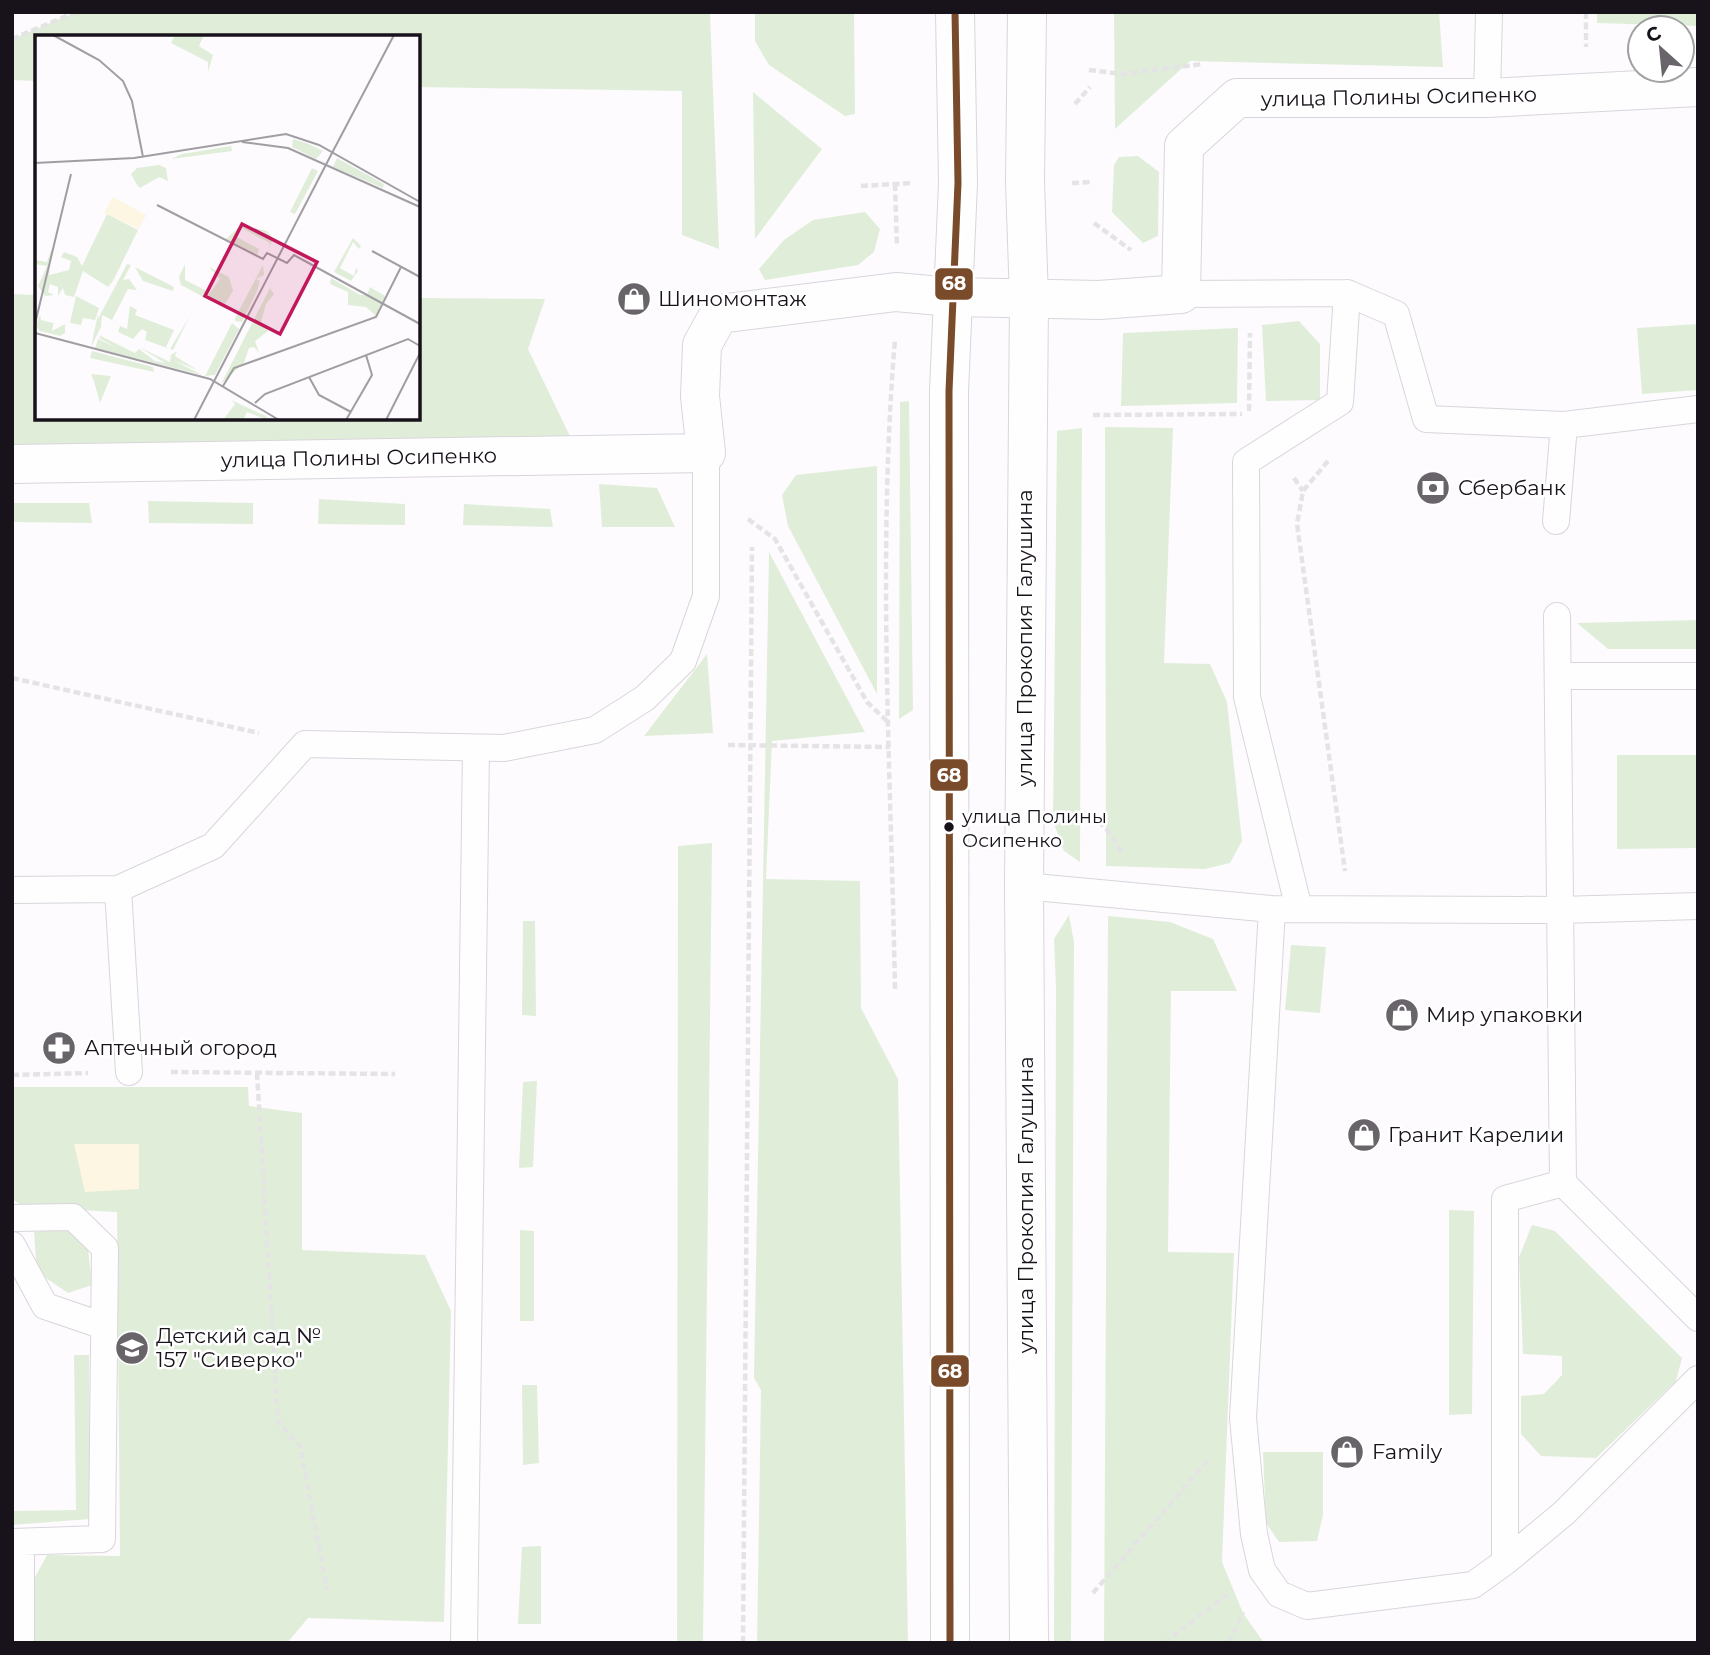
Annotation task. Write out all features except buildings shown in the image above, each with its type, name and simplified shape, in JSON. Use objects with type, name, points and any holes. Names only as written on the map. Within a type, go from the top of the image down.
[{"type":"main road","points":[[950,1643],[949,391],[958,183],[955,12]]},
{"type":"main road","name":"улица Прокопия Галушина","points":[[1027,12],[1025,182],[1029,299],[1024,886],[1029,1643]]},
{"type":"main road","name":"улица Полины Осипенко","points":[[1181,294],[1184,146],[1237,98],[1487,98],[1698,87]]},
{"type":"main road","points":[[706,453],[699,396],[702,345],[719,314],[896,292],[952,297],[1099,300],[1181,294]]},
{"type":"main road","name":"улица Полины Осипенко","points":[[12,464],[706,453]]},
{"type":"lane","points":[[1487,98],[1489,12]]},
{"type":"lane","points":[[1181,294],[1346,293],[1396,314],[1426,419],[1564,425],[1698,410]]},
{"type":"lane","points":[[1299,909],[1247,696],[1246,462],[1340,402],[1346,293]]},
{"type":"lane","points":[[1556,522],[1564,425]]},
{"type":"lane","points":[[12,890],[118,889],[213,846],[305,744],[504,748],[595,730],[646,698],[683,661],[706,596],[706,453]]},
{"type":"lane","points":[[1557,616],[1563,1183],[1698,1318]]},
{"type":"lane","points":[[1558,676],[1698,676]]},
{"type":"lane","points":[[464,1643],[476,748]]},
{"type":"lane","points":[[1024,886],[1272,909],[1560,911],[1698,906]]},
{"type":"lane","points":[[118,889],[130,1072]]},
{"type":"lane","points":[[1272,909],[1243,1418],[1254,1534],[1262,1570],[1279,1594],[1307,1606],[1473,1585],[1564,1513],[1698,1379]]},
{"type":"lane","points":[[1505,1562],[1505,1199],[1563,1183]]},
{"type":"lane","points":[[12,1218],[73,1217],[104,1248],[102,1539],[17,1543],[21,1643]]},
{"type":"lane","points":[[12,1245],[45,1306],[104,1326]]},
{"type":"path","points":[[12,39],[76,12]]},
{"type":"path","points":[[1586,12],[1586,55]]},
{"type":"path","points":[[861,186],[913,183]]},
{"type":"path","points":[[895,184],[897,258]]},
{"type":"path","points":[[1094,223],[1136,254]]},
{"type":"path","points":[[1093,415],[1248,414],[1250,327]]},
{"type":"path","points":[[895,989],[889,723],[889,408],[896,330]]},
{"type":"path","points":[[1336,451],[1303,491],[1297,524],[1350,910]]},
{"type":"path","points":[[747,517],[775,539],[867,702],[889,723]]},
{"type":"path","points":[[743,1643],[752,547]]},
{"type":"path","points":[[12,678],[305,744]]},
{"type":"path","points":[[728,745],[890,747]]},
{"type":"path","points":[[327,1591],[300,1446],[278,1422],[257,1073],[395,1074]]},
{"type":"path","points":[[1093,1593],[1243,1418]]},
{"type":"path","points":[[1164,1643],[1262,1570]]},
{"type":"green space","points":[[76,12],[710,12],[719,249],[682,235],[682,91],[420,87],[420,35],[35,35],[35,81],[12,80],[12,39]]},
{"type":"green space","points":[[755,12],[854,12],[855,114],[845,116],[769,65],[755,41]]},
{"type":"green space","points":[[1114,12],[1439,12],[1443,67],[1190,61],[1115,129]]},
{"type":"green space","points":[[1597,12],[1698,12],[1698,26],[1696,14],[1626,14],[1626,24],[1597,23]]},
{"type":"green space","points":[[753,92],[822,149],[755,239]]},
{"type":"green space","points":[[1138,156],[1159,172],[1158,236],[1143,243],[1112,212],[1114,165],[1119,157]]},
{"type":"green space","points":[[865,212],[880,229],[874,252],[858,265],[765,280],[759,269],[784,240],[813,220]]},
{"type":"green space","points":[[12,294],[35,295],[35,420],[420,420],[420,298],[545,299],[528,349],[579,455],[12,446]]},
{"type":"green space","points":[[1299,321],[1320,344],[1320,400],[1266,401],[1262,325]]},
{"type":"green space","points":[[1698,324],[1698,390],[1642,394],[1637,328]]},
{"type":"green space","points":[[1238,328],[1237,403],[1121,406],[1123,333]]},
{"type":"green space","points":[[909,401],[913,710],[899,719],[900,402]]},
{"type":"green space","points":[[1105,427],[1173,428],[1164,663],[1210,664],[1227,702],[1242,841],[1230,863],[1205,869],[1106,866]]},
{"type":"green space","points":[[1082,428],[1080,862],[1064,851],[1053,821],[1057,431]]},
{"type":"green space","points":[[877,466],[877,694],[788,526],[782,495],[796,475]]},
{"type":"green space","points":[[599,484],[657,488],[675,527],[602,527]]},
{"type":"green space","points":[[319,499],[405,504],[405,525],[318,524]]},
{"type":"green space","points":[[148,501],[253,503],[253,524],[149,523]]},
{"type":"green space","points":[[12,503],[89,503],[92,523],[12,522]]},
{"type":"green space","points":[[464,504],[550,509],[553,527],[463,525]]},
{"type":"green space","points":[[769,552],[865,732],[772,741],[766,879],[860,881],[861,1008],[898,1079],[908,1643],[757,1643],[761,1390],[754,1378]]},
{"type":"green space","points":[[1698,620],[1698,649],[1608,649],[1577,623]]},
{"type":"green space","points":[[707,654],[713,733],[644,736]]},
{"type":"green space","points":[[1617,755],[1698,755],[1698,848],[1617,849]]},
{"type":"green space","points":[[712,843],[703,1643],[677,1643],[678,846]]},
{"type":"green space","points":[[1069,915],[1074,942],[1071,1643],[1054,1643],[1054,939]]},
{"type":"green space","points":[[1108,916],[1170,922],[1213,939],[1237,991],[1171,991],[1168,1252],[1234,1253],[1222,1562],[1243,1613],[1264,1643],[1104,1643]]},
{"type":"green space","points":[[523,921],[535,921],[536,1016],[522,1015]]},
{"type":"green space","points":[[1291,945],[1326,947],[1320,1013],[1285,1010]]},
{"type":"green space","points":[[537,1081],[533,1167],[519,1168],[523,1082]]},
{"type":"green space","points":[[12,1087],[248,1087],[249,1106],[302,1113],[302,1250],[425,1255],[451,1311],[444,1622],[308,1618],[287,1643],[35,1643],[34,1579],[47,1555],[120,1556],[117,1212],[24,1207],[12,1199]]},
{"type":"green space","points":[[1449,1210],[1474,1211],[1472,1414],[1449,1415]]},
{"type":"green space","points":[[1532,1225],[1555,1231],[1682,1358],[1676,1381],[1596,1458],[1541,1456],[1521,1434],[1521,1396],[1544,1394],[1562,1375],[1562,1356],[1523,1354],[1519,1257]]},
{"type":"green space","points":[[66,1229],[88,1248],[92,1285],[68,1293],[37,1272],[34,1232]]},
{"type":"green space","points":[[520,1230],[534,1231],[534,1321],[520,1321]]},
{"type":"green space","points":[[74,1355],[89,1355],[90,1519],[12,1525],[12,1511],[76,1510]]},
{"type":"green space","points":[[522,1385],[537,1385],[539,1463],[523,1465]]},
{"type":"green space","points":[[1263,1452],[1323,1452],[1323,1515],[1317,1541],[1279,1542],[1266,1523]]},
{"type":"green space","points":[[541,1546],[541,1624],[518,1624],[522,1547]]},
{"type":"sand","points":[[74,1144],[139,1144],[139,1189],[85,1192]]},
{"type":"transit line","name":"68","points":[[950,1643],[949,391],[958,183],[955,12]]},
{"type":"place","name":"Шиномонтаж","points":[[634,299]]},
{"type":"place","name":"Сбербанк","points":[[1433,488]]},
{"type":"place","name":"улица Полины Осипенко","points":[[949,827]]},
{"type":"place","name":"Мир упаковки","points":[[1402,1015]]},
{"type":"place","name":"Аптечный огород","points":[[59,1048]]},
{"type":"place","name":"Гранит Карелии","points":[[1364,1135]]},
{"type":"place","name":"Детский сад № 157 \"Сиверко\"","points":[[132,1348]]},
{"type":"place","name":"Family","points":[[1347,1452]]}]
